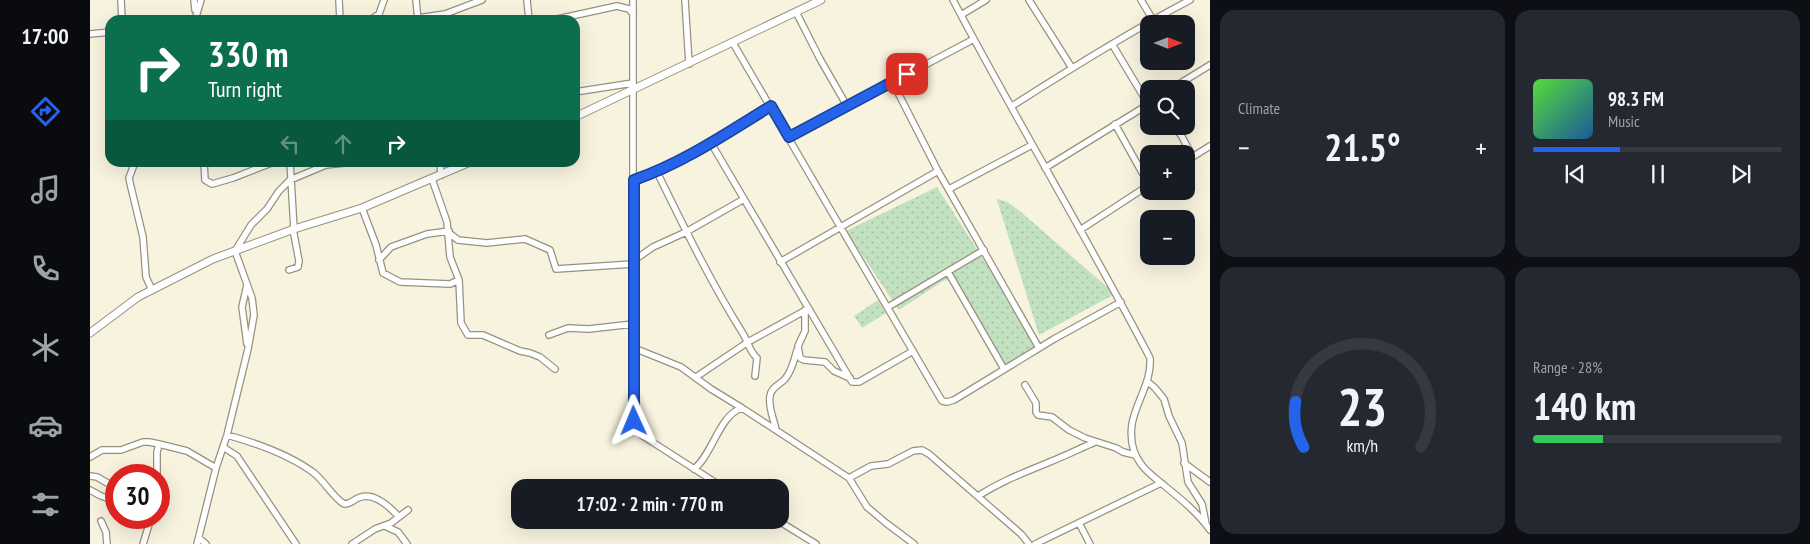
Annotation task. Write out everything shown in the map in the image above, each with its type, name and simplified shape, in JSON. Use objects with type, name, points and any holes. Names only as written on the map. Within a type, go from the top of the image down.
[{"type":"street","points":[[121,0],[122,15]]},
{"type":"street","points":[[194,0],[195,15]]},
{"type":"street","points":[[196,15],[201,0]]},
{"type":"street","points":[[339,0],[340,15]]},
{"type":"street","points":[[378,15],[384,0]]},
{"type":"street","points":[[416,0],[418,15]]},
{"type":"street","points":[[440,15],[482,0]]},
{"type":"street","points":[[527,0],[528,15]]},
{"type":"street","points":[[633,0],[633,416],[638,432],[710,479]]},
{"type":"street","points":[[685,0],[689,64]]},
{"type":"street","points":[[580,114],[633,86],[689,64],[821,0]]},
{"type":"street","points":[[952,0],[1121,302],[1150,358],[1148,382],[1132,423],[1131,441],[1135,455],[1141,465],[1206,524],[1210,530]]},
{"type":"street","points":[[961,15],[986,0]]},
{"type":"street","points":[[1029,0],[1072,68]]},
{"type":"street","points":[[1141,0],[1150,15]]},
{"type":"street","points":[[1162,15],[1190,0]]},
{"type":"street","points":[[576,15],[617,6],[629,9],[633,14]]},
{"type":"street","points":[[796,12],[817,54],[847,106]]},
{"type":"street","points":[[1012,106],[1140,28]]},
{"type":"street","points":[[90,34],[105,32]]},
{"type":"street","points":[[789,137],[974,39]]},
{"type":"street","points":[[733,43],[942,401],[954,400],[1039,348],[1121,302]]},
{"type":"street","points":[[1112,44],[1140,91]]},
{"type":"street","points":[[1186,80],[1210,65]]},
{"type":"street","points":[[892,81],[938,171],[1039,348]]},
{"type":"street","points":[[580,91],[633,86]]},
{"type":"street","points":[[634,180],[657,172],[711,143],[771,106]]},
{"type":"street","points":[[1045,168],[1140,110]]},
{"type":"street","points":[[1116,124],[1140,169]]},
{"type":"street","points":[[711,143],[806,309],[854,383],[859,382],[913,351]]},
{"type":"street","points":[[949,189],[1032,144]]},
{"type":"street","points":[[1195,155],[1210,146]]},
{"type":"street","points":[[134,167],[129,178],[143,237],[146,277],[152,290]]},
{"type":"street","points":[[205,167],[206,180],[212,184],[261,167]]},
{"type":"street","points":[[289,270],[296,268],[298,265],[290,167]]},
{"type":"street","points":[[235,251],[251,225],[267,209],[278,191],[290,180],[321,167]]},
{"type":"street","points":[[440,167],[441,175]]},
{"type":"street","points":[[90,333],[118,311],[152,290],[213,259],[294,229],[362,208],[459,167]]},
{"type":"street","points":[[780,262],[938,171]]},
{"type":"street","points":[[657,172],[717,292],[748,342],[751,354],[757,360],[755,376]]},
{"type":"street","points":[[432,179],[446,217],[450,257],[459,280],[461,322],[468,334],[483,334],[520,351],[540,357],[554,369]]},
{"type":"street","points":[[1080,230],[1140,191]]},
{"type":"street","points":[[379,260],[391,247],[427,234],[449,232],[458,240],[487,243],[528,239],[550,250],[556,270],[633,263],[653,247],[686,232],[744,199]]},
{"type":"street","points":[[362,208],[376,245],[383,274],[397,282],[450,284],[459,280]]},
{"type":"street","points":[[888,307],[984,250]]},
{"type":"street","points":[[206,544],[198,541],[216,468],[227,435],[254,315],[254,306],[235,251]]},
{"type":"street","points":[[948,272],[1004,369]]},
{"type":"street","points":[[247,285],[242,307],[248,348]]},
{"type":"street","points":[[696,378],[748,342],[806,309]]},
{"type":"street","points":[[776,430],[770,410],[770,395],[789,373],[805,331],[806,309]]},
{"type":"street","points":[[549,335],[567,328],[589,329],[633,324]]},
{"type":"street","points":[[634,348],[673,362],[711,389],[849,478],[867,507],[914,544]]},
{"type":"street","points":[[798,349],[802,359],[825,362],[834,372],[850,378]]},
{"type":"street","points":[[1148,382],[1156,388],[1164,399],[1182,443],[1188,482],[1202,504],[1206,524]]},
{"type":"street","points":[[1025,385],[1036,403],[1036,414],[1052,417],[1069,430],[1095,442],[1135,455]]},
{"type":"street","points":[[694,469],[702,462],[732,412],[742,408]]},
{"type":"street","points":[[227,435],[247,440],[290,459],[313,473],[344,504],[352,503],[361,497],[369,497],[387,505],[399,516]]},
{"type":"street","points":[[90,457],[102,450],[121,450],[143,442],[149,442],[187,450],[216,468]]},
{"type":"street","points":[[978,496],[1010,478],[1095,442]]},
{"type":"street","points":[[157,464],[159,444]]},
{"type":"street","points":[[224,447],[237,456],[296,544]]},
{"type":"street","points":[[849,478],[874,465],[888,464],[913,451],[922,450],[1022,534],[1029,544]]},
{"type":"street","points":[[1184,463],[1210,482]]},
{"type":"street","points":[[90,476],[97,477],[105,482]]},
{"type":"street","points":[[1035,544],[1161,483]]},
{"type":"street","points":[[90,490],[105,497]]},
{"type":"street","points":[[352,544],[374,529],[391,523],[408,510]]},
{"type":"street","points":[[100,521],[106,532],[107,544]]},
{"type":"street","points":[[1079,523],[1090,544]]},
{"type":"street","points":[[383,526],[392,528],[404,543]]},
{"type":"street","points":[[789,527],[816,544]]},
{"type":"street","points":[[143,544],[148,529]]},
{"type":"green space","points":[[937,187],[1041,349],[1007,370],[954,279],[943,281],[899,310],[846,231]]},
{"type":"green space","points":[[997,200],[1009,203],[1021,212],[1115,294],[1039,335]]},
{"type":"green space","points":[[878,300],[886,313],[862,328],[854,316]]},
{"type":"route","points":[[634,421],[634,180],[657,172],[711,143],[771,106],[789,137],[907,74]]}]
